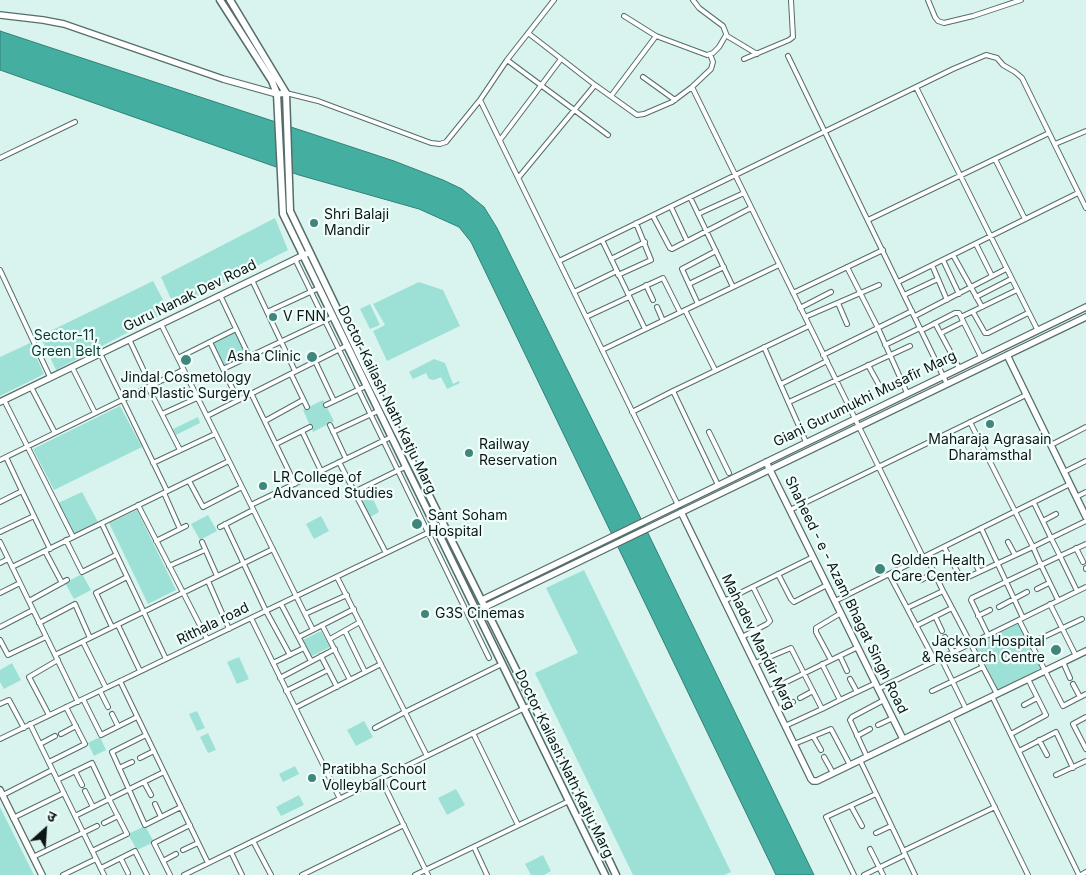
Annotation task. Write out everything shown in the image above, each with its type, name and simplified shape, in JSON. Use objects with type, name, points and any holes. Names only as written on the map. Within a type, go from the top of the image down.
[{"type":"main road","points":[[220,0],[272,81],[277,94]]},
{"type":"main road","points":[[230,0],[286,93]]},
{"type":"main road","name":"Doctor Kailash Nath Katju Marg","points":[[286,93],[290,211],[534,704],[616,875]]},
{"type":"main road","name":"Doctor Kailash Nath Katju Marg","points":[[277,94],[283,214],[346,346],[362,388],[378,411],[391,437],[402,468],[436,529],[605,875]]},
{"type":"main road","points":[[601,867],[610,863]]},
{"type":"street","points":[[0,15],[64,24],[223,79],[277,94],[286,93],[318,100],[424,141],[440,144],[446,142],[451,137],[554,0]]},
{"type":"street","points":[[693,0],[699,8],[723,26],[726,35],[757,54]]},
{"type":"street","points":[[744,59],[792,37],[791,0]]},
{"type":"street","points":[[928,0],[935,17],[944,24],[1021,0]]},
{"type":"street","points":[[624,16],[656,36],[704,54],[710,54],[719,47],[726,35]]},
{"type":"street","points":[[528,33],[595,85],[634,113],[641,115],[675,100],[692,87],[711,69],[713,62],[710,54]]},
{"type":"street","points":[[611,96],[656,36]]},
{"type":"street","points":[[788,56],[948,384]]},
{"type":"street","points":[[559,261],[982,56],[992,56],[1022,78],[1086,208]]},
{"type":"street","points":[[500,140],[561,59]]},
{"type":"street","points":[[508,60],[608,135]]},
{"type":"street","points":[[643,77],[675,100]]},
{"type":"street","points":[[519,177],[595,85]]},
{"type":"street","points":[[692,87],[878,467],[982,667],[1010,734],[1083,874]]},
{"type":"street","points":[[916,87],[1037,329]]},
{"type":"street","points":[[480,100],[678,504]]},
{"type":"street","points":[[0,158],[75,122]]},
{"type":"street","points":[[1055,144],[1086,131]]},
{"type":"street","points":[[868,220],[1049,133]]},
{"type":"street","points":[[995,159],[1026,219]]},
{"type":"street","points":[[698,214],[744,193]]},
{"type":"street","points":[[898,282],[1078,193]]},
{"type":"street","points":[[690,197],[733,287]]},
{"type":"street","points":[[671,207],[687,241]]},
{"type":"street","points":[[653,216],[672,249],[751,208]]},
{"type":"street","points":[[574,292],[651,260],[636,223]]},
{"type":"street","points":[[602,240],[645,329]]},
{"type":"street","points":[[611,259],[645,242]]},
{"type":"street","points":[[976,244],[992,276]]},
{"type":"street","points":[[698,304],[683,268],[716,250]]},
{"type":"street","points":[[793,293],[883,250]]},
{"type":"street","name":"Guru Nanak Dev Road","points":[[2,401],[310,252]]},
{"type":"street","points":[[954,255],[982,307]]},
{"type":"street","points":[[295,259],[339,349],[362,388],[371,415],[384,441],[402,468],[428,533],[489,658]]},
{"type":"street","points":[[943,260],[959,294]]},
{"type":"street","points":[[602,350],[779,265]]},
{"type":"street","points":[[932,266],[947,300]]},
{"type":"street","points":[[689,284],[724,267]]},
{"type":"street","points":[[847,267],[878,328],[907,393]]},
{"type":"street","points":[[915,316],[1006,269]]},
{"type":"street","points":[[0,270],[50,377]]},
{"type":"street","points":[[586,317],[663,278],[680,312]]},
{"type":"street","points":[[904,295],[938,279]]},
{"type":"street","points":[[976,297],[1011,279]]},
{"type":"street","points":[[252,280],[281,341],[307,407]]},
{"type":"street","points":[[646,285],[653,300]]},
{"type":"street","points":[[805,317],[879,285]]},
{"type":"street","points":[[267,312],[319,288]]},
{"type":"street","points":[[961,317],[1017,290]]},
{"type":"street","points":[[800,308],[831,292]]},
{"type":"street","points":[[220,295],[249,356]]},
{"type":"street","points":[[838,304],[847,324]]},
{"type":"street","points":[[657,307],[663,320]]},
{"type":"street","name":"Giani Gurumukhi Musafir Marg","points":[[482,600],[1037,329],[1086,307]]},
{"type":"street","points":[[685,310],[715,370]]},
{"type":"street","points":[[823,355],[912,311]]},
{"type":"street","points":[[973,312],[985,333],[988,334],[1028,313]]},
{"type":"street","points":[[885,345],[955,313],[959,313],[981,357]]},
{"type":"street","points":[[223,368],[332,317]]},
{"type":"street","name":"Giani Gurumukhi Musafir Marg","points":[[485,607],[1086,317]]},
{"type":"street","points":[[941,333],[963,322]]},
{"type":"street","points":[[935,323],[959,368]]},
{"type":"street","points":[[160,324],[313,630]]},
{"type":"street","points":[[632,412],[715,370],[809,326]]},
{"type":"street","points":[[178,358],[236,329]]},
{"type":"street","points":[[129,339],[180,450]]},
{"type":"street","points":[[210,342],[238,400]]},
{"type":"street","points":[[206,416],[346,346]]},
{"type":"street","points":[[789,402],[910,346]]},
{"type":"street","points":[[764,348],[806,442]]},
{"type":"street","points":[[100,353],[153,463],[180,529]]},
{"type":"street","points":[[944,547],[961,580],[1052,538],[1086,519],[1007,355]]},
{"type":"street","points":[[315,361],[334,401]]},
{"type":"street","points":[[781,384],[827,361]]},
{"type":"street","points":[[868,365],[879,385]]},
{"type":"street","points":[[72,367],[95,413]]},
{"type":"street","points":[[0,460],[183,370]]},
{"type":"street","points":[[31,386],[55,433]]},
{"type":"street","points":[[326,405],[362,388]]},
{"type":"street","points":[[673,391],[718,485]]},
{"type":"street","points":[[251,393],[295,484]]},
{"type":"street","points":[[790,510],[1026,395]]},
{"type":"street","points":[[162,414],[197,398]]},
{"type":"street","points":[[265,421],[304,400]]},
{"type":"street","points":[[2,401],[28,447],[73,537]]},
{"type":"street","points":[[333,432],[378,411]]},
{"type":"street","points":[[970,422],[1058,600]]},
{"type":"street","points":[[330,425],[346,459]]},
{"type":"street","points":[[1051,445],[1086,427]]},
{"type":"street","points":[[276,444],[310,428]]},
{"type":"street","points":[[302,431],[322,471]]},
{"type":"street","points":[[709,432],[729,473]]},
{"type":"street","points":[[153,463],[215,434]]},
{"type":"street","points":[[220,527],[295,484],[391,437]]},
{"type":"street","points":[[6,457],[34,516],[62,583]]},
{"type":"street","points":[[12,567],[229,460]]},
{"type":"street","points":[[339,462],[386,553]]},
{"type":"street","name":"Shaheed - e - Azam Bhagat Singh Road","points":[[766,462],[904,739]]},
{"type":"street","points":[[1064,472],[1086,462]]},
{"type":"street","points":[[354,492],[402,468]]},
{"type":"street","points":[[188,480],[203,507],[242,487]]},
{"type":"street","points":[[835,601],[1070,484]]},
{"type":"street","points":[[0,502],[22,491]]},
{"type":"street","points":[[1076,497],[1086,492]]},
{"type":"street","points":[[1034,503],[1077,591]]},
{"type":"street","points":[[138,505],[207,640]]},
{"type":"street","name":"Mahadev Mandir Marg","points":[[682,512],[811,779],[817,781],[833,773]]},
{"type":"street","points":[[1043,521],[1056,514]]},
{"type":"street","points":[[0,532],[34,516]]},
{"type":"street","points":[[102,524],[166,659]]},
{"type":"street","points":[[225,524],[266,611],[290,655]]},
{"type":"street","name":"Rithala road","points":[[0,739],[444,525]]},
{"type":"street","points":[[156,541],[186,526]]},
{"type":"street","points":[[981,528],[1014,599],[1031,643],[1063,706],[1086,694]]},
{"type":"street","points":[[66,540],[82,572],[116,555]]},
{"type":"street","points":[[0,542],[78,702]]},
{"type":"street","points":[[202,542],[217,576]]},
{"type":"street","points":[[1008,542],[1015,555]]},
{"type":"street","points":[[988,635],[971,599],[1086,544]]},
{"type":"street","points":[[1076,548],[1083,562]]},
{"type":"street","points":[[55,655],[273,549]]},
{"type":"street","points":[[169,566],[205,550]]},
{"type":"street","points":[[724,601],[813,556]]},
{"type":"street","points":[[972,557],[979,571]]},
{"type":"street","points":[[0,563],[8,559]]},
{"type":"street","points":[[921,580],[934,573]]},
{"type":"street","points":[[778,574],[794,602],[827,585]]},
{"type":"street","points":[[889,574],[935,661]]},
{"type":"street","points":[[338,576],[427,756]]},
{"type":"street","points":[[112,627],[96,593],[127,577]]},
{"type":"street","points":[[29,601],[67,580]]},
{"type":"street","points":[[208,581],[229,629]]},
{"type":"street","points":[[1037,589],[1049,582]]},
{"type":"street","points":[[0,593],[20,583]]},
{"type":"street","points":[[742,637],[770,621],[752,587]]},
{"type":"street","points":[[785,726],[857,692],[877,686],[935,661],[1086,587]]},
{"type":"street","points":[[907,608],[943,591]]},
{"type":"street","points":[[999,607],[1027,592]]},
{"type":"street","points":[[305,614],[347,595]]},
{"type":"street","points":[[39,623],[75,604],[90,638]]},
{"type":"street","points":[[281,604],[311,661]]},
{"type":"street","points":[[1050,604],[1076,656]]},
{"type":"street","points":[[916,626],[952,608]]},
{"type":"street","points":[[298,637],[354,609]]},
{"type":"street","points":[[0,627],[33,610]]},
{"type":"street","points":[[978,616],[990,610]]},
{"type":"street","points":[[831,660],[816,632],[816,628],[841,613]]},
{"type":"street","points":[[935,616],[942,631]]},
{"type":"street","points":[[250,618],[340,799]]},
{"type":"street","points":[[1031,643],[1082,619]]},
{"type":"street","points":[[330,639],[360,622]]},
{"type":"street","points":[[118,625],[140,672]]},
{"type":"street","points":[[322,625],[350,680]]},
{"type":"street","points":[[345,631],[365,672]]},
{"type":"street","points":[[945,636],[953,652]]},
{"type":"street","points":[[0,640],[8,655],[46,637]]},
{"type":"street","points":[[83,642],[106,688]]},
{"type":"street","points":[[755,663],[790,647],[822,709]]},
{"type":"street","points":[[768,692],[858,647]]},
{"type":"street","points":[[273,663],[304,648]]},
{"type":"street","points":[[280,678],[335,649]]},
{"type":"street","points":[[824,757],[833,773],[1063,662],[1085,654]]},
{"type":"street","points":[[321,656],[337,687]]},
{"type":"street","points":[[840,656],[847,670]]},
{"type":"street","points":[[941,658],[966,709]]},
{"type":"street","points":[[49,716],[29,676],[58,660]]},
{"type":"street","points":[[1063,662],[1070,678]]},
{"type":"street","points":[[295,708],[381,664]]},
{"type":"street","points":[[375,728],[502,664]]},
{"type":"street","points":[[822,664],[840,700]]},
{"type":"street","points":[[932,691],[982,667]]},
{"type":"street","points":[[286,691],[328,670]]},
{"type":"street","points":[[850,679],[857,692]]},
{"type":"street","points":[[1010,734],[1046,715],[1028,679]]},
{"type":"street","points":[[120,681],[208,863]]},
{"type":"street","points":[[1073,684],[1080,698]]},
{"type":"street","points":[[100,691],[108,707]]},
{"type":"street","points":[[800,698],[813,691]]},
{"type":"street","points":[[1024,705],[1037,698]]},
{"type":"street","points":[[83,699],[101,735],[137,717]]},
{"type":"street","points":[[0,704],[9,700],[24,728]]},
{"type":"street","points":[[867,757],[851,718],[884,700]]},
{"type":"street","points":[[777,710],[793,702]]},
{"type":"street","points":[[184,875],[534,704]]},
{"type":"street","points":[[49,762],[85,744],[66,707]]},
{"type":"street","points":[[112,714],[118,726]]},
{"type":"street","points":[[950,716],[1028,875]]},
{"type":"street","points":[[1086,717],[1073,724],[1084,739],[1086,750]]},
{"type":"street","points":[[878,725],[893,718]]},
{"type":"street","points":[[30,724],[104,875]]},
{"type":"street","points":[[61,734],[76,726]]},
{"type":"street","points":[[794,744],[832,729],[850,765]]},
{"type":"street","points":[[857,736],[870,729]]},
{"type":"street","points":[[1019,751],[1056,732],[1073,768]]},
{"type":"street","points":[[473,733],[518,825]]},
{"type":"street","points":[[40,744],[55,736]]},
{"type":"street","points":[[146,736],[112,752],[145,825],[181,807]]},
{"type":"street","points":[[814,736],[821,750]]},
{"type":"street","points":[[1039,740],[1047,755]]},
{"type":"street","points":[[140,758],[154,751]]},
{"type":"street","points":[[860,760],[915,875]]},
{"type":"street","points":[[1056,775],[1086,761]]},
{"type":"street","points":[[118,768],[132,762]]},
{"type":"street","points":[[57,780],[92,763],[127,834],[92,851]]},
{"type":"street","points":[[42,875],[1,792],[52,770]]},
{"type":"street","points":[[75,771],[82,785]]},
{"type":"street","points":[[75,816],[164,772]]},
{"type":"street","points":[[381,779],[428,875]]},
{"type":"street","points":[[144,782],[151,795]]},
{"type":"street","points":[[85,791],[93,807]]},
{"type":"street","points":[[13,818],[64,793]]},
{"type":"street","points":[[854,875],[826,820],[828,816],[876,794]]},
{"type":"street","points":[[415,875],[569,801]]},
{"type":"street","points":[[155,804],[162,817]]},
{"type":"street","points":[[851,806],[862,826]]},
{"type":"street","points":[[864,875],[995,808]]},
{"type":"street","points":[[104,823],[118,816]]},
{"type":"street","points":[[170,875],[154,843],[190,825]]},
{"type":"street","points":[[302,875],[404,825]]},
{"type":"street","points":[[33,857],[97,826]]},
{"type":"street","points":[[876,833],[891,826]]},
{"type":"street","points":[[253,841],[271,875]]},
{"type":"street","points":[[183,850],[198,843]]},
{"type":"street","points":[[474,847],[487,875]]},
{"type":"street","points":[[870,849],[883,875]]},
{"type":"street","points":[[101,868],[135,851],[147,875]]},
{"type":"street","points":[[231,852],[242,875]]},
{"type":"street","points":[[163,861],[176,854]]},
{"type":"street","points":[[63,875],[96,859]]},
{"type":"street","points":[[120,859],[128,873]]},
{"type":"street","points":[[314,869],[317,875]]},
{"type":"street","points":[[194,870],[197,875]]},
{"type":"green space","points":[[275,218],[288,250],[175,308],[161,277]]},
{"type":"green space","name":"Sector-11, Green Belt","points":[[153,281],[169,311],[56,370],[40,336]]},
{"type":"green space","points":[[419,282],[443,290],[460,326],[387,361],[373,331],[385,325],[373,304]]},
{"type":"green space","points":[[370,304],[380,325],[370,329],[360,309]]},
{"type":"green space","points":[[235,332],[247,355],[224,366],[212,343]]},
{"type":"green space","points":[[30,343],[44,374],[0,396],[0,357]]},
{"type":"green space","points":[[434,359],[445,363],[453,384],[459,381],[460,383],[447,389],[441,377],[434,380],[429,379],[426,373],[413,379],[409,372]]},
{"type":"green space","points":[[323,400],[334,421],[313,432],[303,410]]},
{"type":"green space","points":[[120,406],[142,447],[54,490],[33,449]]},
{"type":"green space","points":[[198,417],[200,423],[176,435],[173,429]]},
{"type":"green space","points":[[368,488],[379,512],[370,517],[358,492]]},
{"type":"green space","points":[[82,492],[98,522],[74,535],[58,503]]},
{"type":"green space","points":[[137,510],[176,590],[148,604],[109,523]]},
{"type":"green space","points":[[208,515],[217,531],[200,540],[191,524]]},
{"type":"green space","points":[[321,516],[329,531],[314,539],[306,524]]},
{"type":"green space","points":[[584,570],[731,872],[724,875],[633,875],[535,673],[578,653],[546,588]]},
{"type":"green space","points":[[82,574],[91,590],[74,599],[65,583]]},
{"type":"green space","points":[[1018,623],[1041,668],[998,690],[975,644]]},
{"type":"green space","points":[[321,631],[330,647],[312,656],[303,640]]},
{"type":"green space","points":[[239,657],[249,679],[237,684],[227,662]]},
{"type":"green space","points":[[12,663],[21,680],[4,689],[0,682],[0,670]]},
{"type":"green space","points":[[197,711],[205,728],[197,731],[189,714]]},
{"type":"green space","points":[[364,721],[373,737],[356,746],[347,730]]},
{"type":"green space","points":[[208,733],[216,750],[208,753],[200,737]]},
{"type":"green space","points":[[100,737],[106,750],[94,756],[88,743]]},
{"type":"green space","points":[[295,766],[299,774],[283,782],[279,774]]},
{"type":"green space","points":[[456,789],[465,805],[447,815],[438,798]]},
{"type":"green space","points":[[299,795],[304,805],[281,816],[276,807]]},
{"type":"green space","points":[[0,807],[34,875],[0,875]]},
{"type":"green space","points":[[145,826],[154,842],[137,850],[128,834]]},
{"type":"green space","points":[[543,855],[551,871],[544,875],[531,875],[525,864]]},
{"type":"shaded area","points":[[0,31],[394,161],[462,189],[484,207],[497,228],[628,492],[814,875],[776,875],[471,242],[459,227],[419,209],[299,175],[0,70]]},
{"type":"place","name":"Shri Balaji Mandir","points":[[314,223]]},
{"type":"place","name":"V FNN","points":[[273,317]]},
{"type":"place","name":"Asha Clinic","points":[[312,357]]},
{"type":"place","name":"Jindal Cosmetology and Plastic Surgery","points":[[186,360]]},
{"type":"place","name":"Maharaja Agrasain Dharamsthal","points":[[990,424]]},
{"type":"place","name":"Railway Reservation","points":[[469,453]]},
{"type":"place","name":"LR College of Advanced Studies","points":[[263,486]]},
{"type":"place","name":"Sant Soham Hospital","points":[[417,524]]},
{"type":"place","name":"Golden Health Care Center","points":[[880,569]]},
{"type":"place","name":"G3S Cinemas","points":[[425,614]]},
{"type":"place","name":"Jackson Hospital & Research Centre","points":[[1056,650]]},
{"type":"place","name":"Pratibha School Volleyball Court","points":[[312,778]]}]
